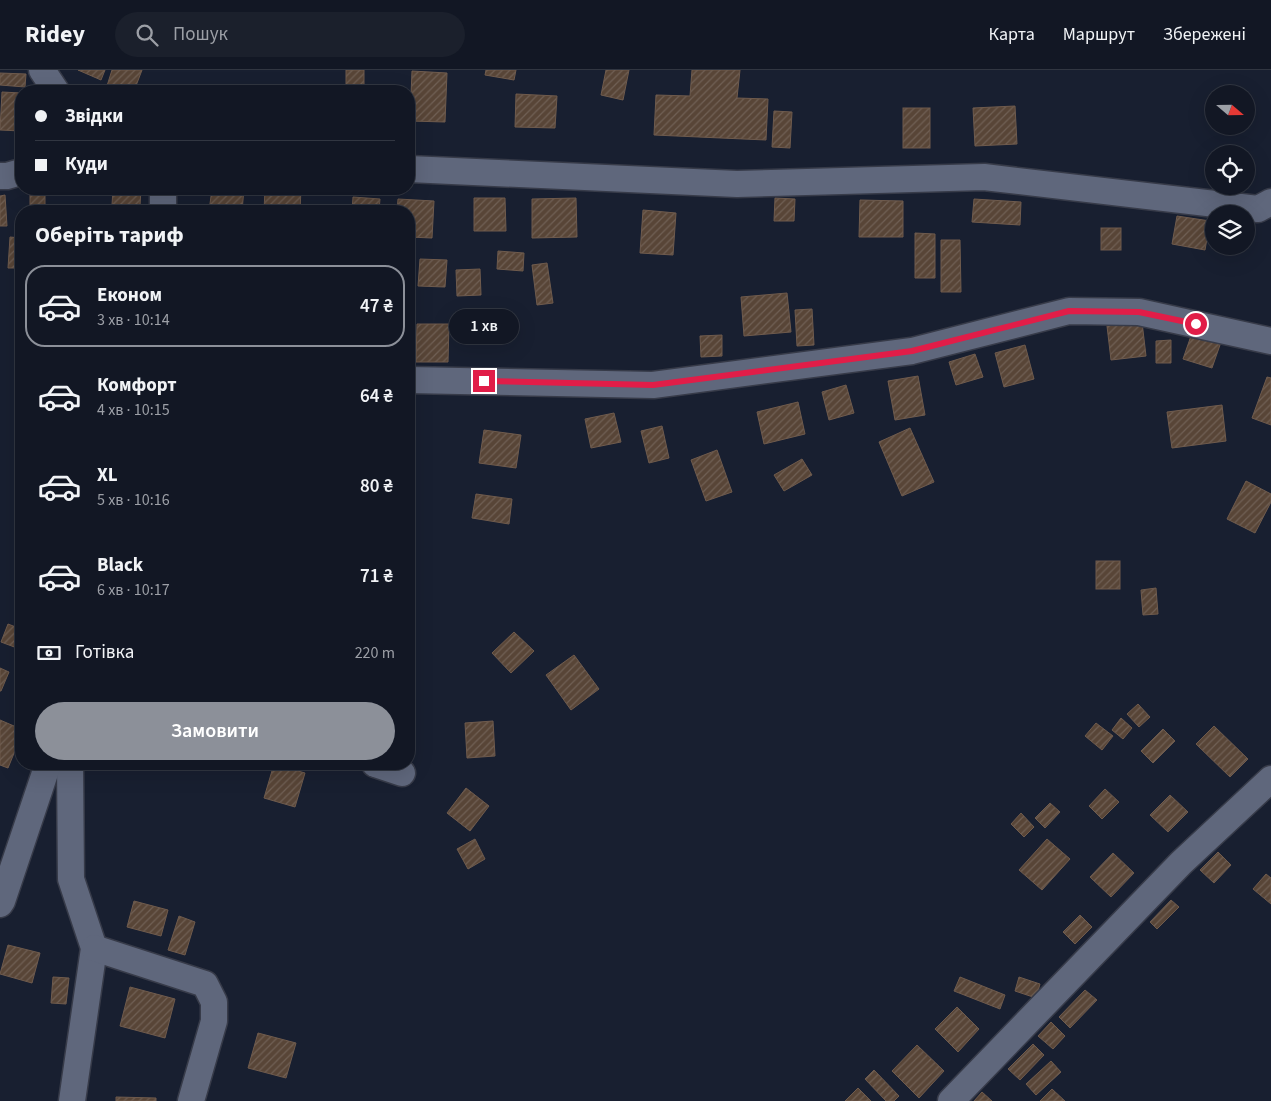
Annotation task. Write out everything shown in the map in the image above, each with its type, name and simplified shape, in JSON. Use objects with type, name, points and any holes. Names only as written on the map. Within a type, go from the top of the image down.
[{"type":"street","points":[[42,70],[52,85]]},
{"type":"street","points":[[415,169],[737,184],[984,177],[1258,209],[1271,202]]},
{"type":"street","points":[[0,176],[15,173]]},
{"type":"street","points":[[415,380],[653,385],[912,351],[1069,311],[1139,312],[1271,340]]},
{"type":"street","points":[[0,904],[46,770]]},
{"type":"street","points":[[70,770],[71,879],[94,948],[72,1101]]},
{"type":"street","points":[[393,770],[402,773]]},
{"type":"street","points":[[951,1101],[1181,863],[1271,779]]},
{"type":"street","points":[[94,948],[205,984],[214,1002],[214,1021],[191,1101]]},
{"type":"building","points":[[78,70],[105,70],[101,80]]},
{"type":"building","points":[[112,70],[142,70],[136,85],[107,85]]},
{"type":"building","points":[[346,70],[364,70],[364,85],[346,85]]},
{"type":"building","points":[[486,70],[516,70],[514,80],[485,75]]},
{"type":"building","points":[[606,70],[629,70],[623,100],[601,95]]},
{"type":"building","points":[[692,70],[740,70],[737,98],[768,99],[766,140],[654,135],[656,95],[690,96]]},
{"type":"building","points":[[412,71],[447,73],[445,122],[415,121],[415,85],[411,85]]},
{"type":"building","points":[[0,73],[26,74],[25,85],[0,85]]},
{"type":"building","points":[[2,92],[15,93],[15,131],[0,130]]},
{"type":"building","points":[[516,94],[557,96],[555,128],[515,127]]},
{"type":"building","points":[[1015,106],[1017,144],[975,146],[973,108]]},
{"type":"building","points":[[903,108],[930,108],[930,148],[903,148]]},
{"type":"building","points":[[774,111],[792,112],[790,148],[772,147]]},
{"type":"building","points":[[5,195],[7,226],[0,226],[0,196]]},
{"type":"building","points":[[30,195],[45,195],[45,205],[30,205]]},
{"type":"building","points":[[113,195],[141,195],[140,205],[112,205]]},
{"type":"building","points":[[211,195],[243,195],[243,205],[210,205]]},
{"type":"building","points":[[265,195],[301,195],[300,205],[264,205]]},
{"type":"building","points":[[353,197],[380,199],[380,205],[352,205]]},
{"type":"building","points":[[474,198],[505,198],[506,231],[474,231]]},
{"type":"building","points":[[576,198],[577,237],[532,238],[532,199]]},
{"type":"building","points":[[775,198],[795,199],[794,221],[774,221]]},
{"type":"building","points":[[398,199],[434,201],[432,238],[415,237],[415,205],[398,205]]},
{"type":"building","points":[[974,199],[1021,202],[1020,225],[972,222]]},
{"type":"building","points":[[860,200],[903,201],[903,237],[859,237]]},
{"type":"building","points":[[643,210],[676,213],[673,255],[640,253]]},
{"type":"building","points":[[1177,216],[1205,220],[1205,250],[1172,244]]},
{"type":"building","points":[[1101,228],[1121,228],[1121,250],[1101,250]]},
{"type":"building","points":[[915,233],[935,234],[935,278],[915,278]]},
{"type":"building","points":[[10,237],[15,237],[15,268],[8,268]]},
{"type":"building","points":[[941,240],[960,240],[961,292],[941,292]]},
{"type":"building","points":[[498,251],[524,253],[523,271],[497,269]]},
{"type":"building","points":[[420,259],[447,260],[445,287],[418,286]]},
{"type":"building","points":[[547,263],[553,303],[537,305],[532,265]]},
{"type":"building","points":[[480,269],[481,295],[457,296],[456,270]]},
{"type":"building","points":[[787,293],[791,332],[744,336],[741,297]]},
{"type":"building","points":[[812,309],[814,345],[797,346],[795,310]]},
{"type":"building","points":[[1142,322],[1146,356],[1111,360],[1107,326]]},
{"type":"building","points":[[417,324],[449,324],[448,362],[416,362]]},
{"type":"building","points":[[1192,333],[1221,342],[1212,368],[1183,359]]},
{"type":"building","points":[[722,335],[722,356],[701,357],[700,336]]},
{"type":"building","points":[[1171,340],[1171,363],[1156,363],[1156,341]]},
{"type":"building","points":[[1025,345],[1034,379],[1004,387],[995,353]]},
{"type":"building","points":[[975,354],[983,377],[956,385],[949,362]]},
{"type":"building","points":[[918,376],[925,415],[895,420],[888,381]]},
{"type":"building","points":[[1267,377],[1271,378],[1271,425],[1252,418]]},
{"type":"building","points":[[846,385],[854,413],[829,420],[822,392]]},
{"type":"building","points":[[798,402],[805,434],[764,444],[757,412]]},
{"type":"building","points":[[1222,405],[1226,441],[1172,448],[1167,412]]},
{"type":"building","points":[[614,413],[621,442],[591,448],[585,419]]},
{"type":"building","points":[[662,426],[669,458],[649,463],[641,431]]},
{"type":"building","points":[[910,428],[934,482],[902,496],[879,442]]},
{"type":"building","points":[[484,430],[521,435],[516,468],[479,463]]},
{"type":"building","points":[[717,450],[732,492],[706,501],[691,460]]},
{"type":"building","points":[[802,459],[812,475],[784,491],[774,475]]},
{"type":"building","points":[[1246,481],[1271,494],[1271,502],[1255,533],[1227,519]]},
{"type":"building","points":[[476,494],[512,499],[509,524],[472,518]]},
{"type":"building","points":[[1096,561],[1120,561],[1120,589],[1096,589]]},
{"type":"building","points":[[1156,588],[1158,614],[1143,615],[1141,590]]},
{"type":"building","points":[[8,624],[15,627],[15,647],[1,642]]},
{"type":"building","points":[[514,632],[534,651],[511,673],[492,653]]},
{"type":"building","points":[[574,655],[599,689],[571,710],[546,675]]},
{"type":"building","points":[[0,668],[9,672],[1,691],[0,691]]},
{"type":"building","points":[[1138,704],[1150,717],[1139,727],[1127,714]]},
{"type":"building","points":[[1121,718],[1132,728],[1123,739],[1112,730]]},
{"type":"building","points":[[0,720],[15,726],[15,751],[8,768],[0,765]]},
{"type":"building","points":[[493,721],[495,756],[467,758],[465,723]]},
{"type":"building","points":[[1096,723],[1113,736],[1102,750],[1085,736]]},
{"type":"building","points":[[1214,726],[1248,759],[1230,777],[1196,744]]},
{"type":"building","points":[[1163,729],[1175,741],[1153,763],[1141,751]]},
{"type":"building","points":[[272,770],[295,770],[305,773],[295,807],[264,798]]},
{"type":"building","points":[[466,788],[489,806],[470,831],[447,813]]},
{"type":"building","points":[[1105,789],[1119,802],[1102,819],[1089,806]]},
{"type":"building","points":[[1170,795],[1188,812],[1168,832],[1150,815]]},
{"type":"building","points":[[1050,803],[1060,812],[1045,828],[1035,818]]},
{"type":"building","points":[[1021,813],[1034,827],[1024,837],[1011,824]]},
{"type":"building","points":[[475,839],[485,859],[468,869],[457,849]]},
{"type":"building","points":[[1047,839],[1070,859],[1042,890],[1019,870]]},
{"type":"building","points":[[1218,852],[1231,865],[1214,883],[1200,870]]},
{"type":"building","points":[[1113,853],[1134,873],[1111,897],[1090,877]]},
{"type":"building","points":[[1266,874],[1271,878],[1271,904],[1253,889]]},
{"type":"building","points":[[1171,900],[1179,907],[1157,929],[1150,922]]},
{"type":"building","points":[[134,901],[168,910],[161,936],[127,927]]},
{"type":"building","points":[[1080,915],[1092,927],[1075,944],[1063,932]]},
{"type":"building","points":[[179,916],[195,922],[185,955],[168,950]]},
{"type":"building","points":[[8,945],[40,953],[32,983],[0,974]]},
{"type":"building","points":[[53,977],[69,978],[66,1004],[51,1003]]},
{"type":"building","points":[[960,977],[1005,995],[1000,1009],[954,991]]},
{"type":"building","points":[[1019,977],[1040,984],[1036,998],[1015,991]]},
{"type":"building","points":[[130,987],[175,999],[165,1038],[120,1026]]},
{"type":"building","points":[[1085,990],[1097,1000],[1070,1028],[1059,1017]]},
{"type":"building","points":[[957,1007],[979,1029],[958,1052],[935,1029]]},
{"type":"building","points":[[1051,1022],[1065,1036],[1053,1049],[1038,1036]]},
{"type":"building","points":[[258,1033],[296,1043],[286,1078],[248,1068]]},
{"type":"building","points":[[1033,1044],[1044,1055],[1020,1080],[1008,1069]]},
{"type":"building","points":[[917,1045],[944,1071],[919,1098],[892,1071]]},
{"type":"building","points":[[1051,1061],[1061,1072],[1036,1095],[1026,1084]]},
{"type":"building","points":[[874,1070],[899,1096],[894,1101],[886,1101],[865,1079]]},
{"type":"building","points":[[858,1088],[871,1101],[845,1101]]},
{"type":"building","points":[[1052,1089],[1065,1101],[1040,1101]]},
{"type":"building","points":[[982,1092],[992,1101],[974,1101]]},
{"type":"building","points":[[116,1097],[156,1098],[156,1101],[116,1101]]},
{"type":"route","points":[[484,381],[653,385],[912,351],[1069,311],[1139,312],[1196,324]]}]
